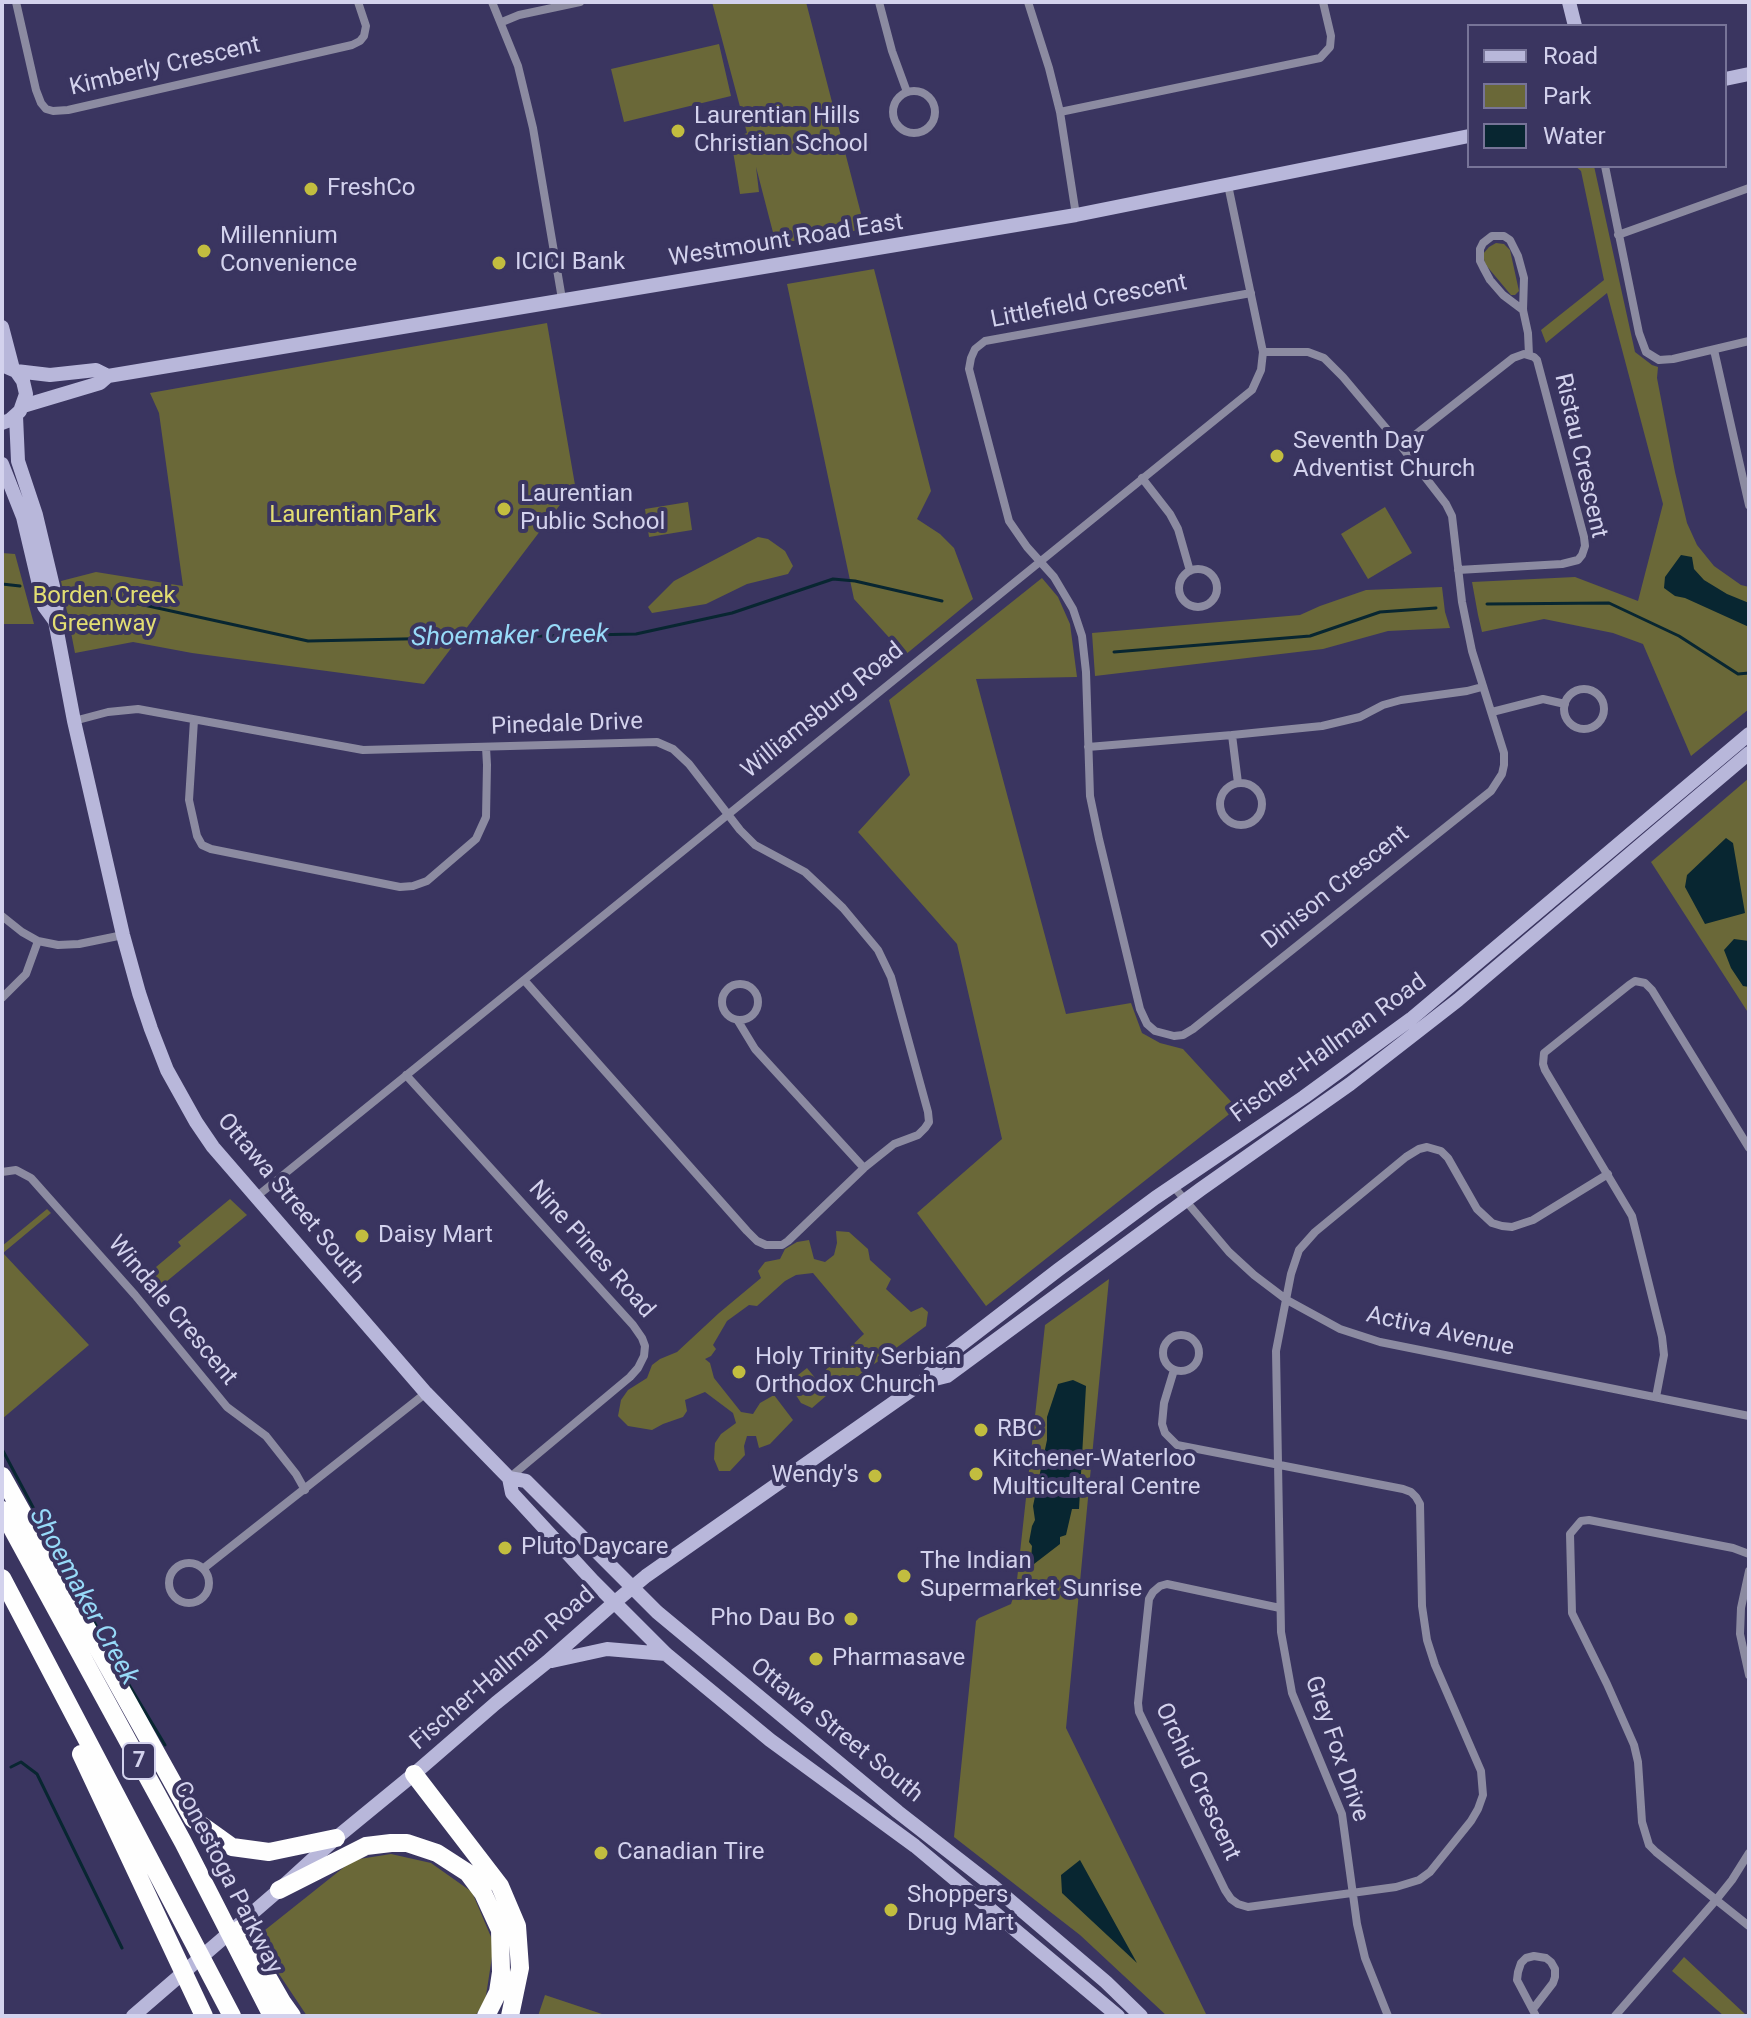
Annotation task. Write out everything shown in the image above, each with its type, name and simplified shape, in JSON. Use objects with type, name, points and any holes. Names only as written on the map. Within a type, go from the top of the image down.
[{"type":"highway","points":[[2,1476],[193,1819],[232,1847],[269,1852],[336,1838]]},
{"type":"highway","name":"Conestoga Parkway","points":[[2,1510],[183,1842],[272,2016]]},
{"type":"highway","name":"7","points":[[2,1578],[232,2016]]},
{"type":"highway","points":[[57,1684],[64,1718],[204,2016]]},
{"type":"highway","points":[[419,1770],[500,1886],[517,1926],[520,1968],[510,2016]]},
{"type":"highway","points":[[183,1842],[206,1868],[292,2016]]},
{"type":"highway","points":[[279,1890],[366,1846],[407,1843],[437,1853],[468,1873],[483,1893],[500,1930],[498,1992],[486,2016]]},
{"type":"main road","points":[[1569,2],[1574,24]]},
{"type":"main road","points":[[1727,79],[1749,74]]},
{"type":"main road","name":"Westmount Road East","points":[[108,376],[1076,215],[1467,136]]},
{"type":"main road","points":[[2,327],[10,368],[23,381],[26,394],[18,461],[36,515],[57,603],[55,621]]},
{"type":"main road","points":[[2,423],[25,408],[100,383],[108,376],[96,370],[50,375],[10,368]]},
{"type":"main road","points":[[18,461],[28,417],[25,408]]},
{"type":"main road","points":[[2,464],[23,517],[44,606],[55,621]]},
{"type":"main road","name":"Ottawa Street South","points":[[55,621],[74,721],[139,993],[179,1094],[213,1147],[426,1393],[509,1478],[512,1493],[666,1654],[770,1740],[915,1846],[1118,2016]]},
{"type":"main road","name":"Fischer-Hallman Road","points":[[133,2016],[336,1838],[646,1576],[923,1382],[940,1361],[1058,1270],[1155,1198],[1304,1097],[1411,1019],[1749,734]]},
{"type":"main road","name":"Fischer-Hallman Road","points":[[923,1382],[947,1376],[1350,1084],[1458,1000],[1749,753]]},
{"type":"main road","name":"Ottawa Street South","points":[[509,1478],[526,1481],[657,1612],[898,1812],[993,1886],[1106,1982],[1141,2016]]},
{"type":"main road","points":[[547,1662],[607,1649],[666,1654]]},
{"type":"street","name":"Kimberly Crescent","points":[[16,2],[36,90],[41,103],[53,111],[352,45],[364,36],[366,26],[358,2]]},
{"type":"street","points":[[492,2],[518,66],[533,128],[562,299]]},
{"type":"street","points":[[502,22],[519,15],[580,2]]},
{"type":"street","points":[[879,2],[907,92]]},
{"type":"street","points":[[1028,2],[1060,112],[1076,215]]},
{"type":"street","points":[[1060,112],[1320,58],[1330,47],[1331,36],[1323,2]]},
{"type":"street","points":[[916,91],[928,96],[932,102],[935,112],[925,130],[916,133],[903,130],[896,123],[895,103],[907,92],[916,91]]},
{"type":"street","points":[[1605,168],[1639,333],[1646,352],[1659,360],[1673,359],[1749,341]]},
{"type":"street","name":"Williamsburg Road","points":[[256,1197],[1252,390],[1260,375],[1263,352],[1228,185]]},
{"type":"street","points":[[1618,235],[1749,188]]},
{"type":"street","points":[[1523,310],[1503,295],[1480,261],[1480,249],[1492,236],[1504,236],[1515,247],[1524,278],[1523,310],[1529,355]]},
{"type":"street","name":"Littlefield Crescent","points":[[1040,561],[1009,521],[971,380],[969,369],[975,349],[985,341],[1251,293]]},
{"type":"street","points":[[1714,350],[1749,505]]},
{"type":"street","name":"Dinison Crescent","points":[[1040,561],[1054,577],[1073,609],[1082,636],[1090,796],[1140,1009],[1147,1024],[1155,1031],[1183,1035],[1491,791],[1504,765],[1504,753],[1472,651],[1452,516],[1446,504],[1401,446],[1324,358],[1308,352],[1263,352]]},
{"type":"street","name":"Ristau Crescent","points":[[1401,446],[1513,358],[1524,354],[1537,360],[1584,537],[1582,555],[1578,560],[1562,564],[1458,570]]},
{"type":"street","points":[[1142,478],[1178,529],[1190,571]]},
{"type":"street","points":[[1190,571],[1206,571],[1216,583],[1214,599],[1204,607],[1192,607],[1180,593],[1181,580],[1190,571]]},
{"type":"street","points":[[1088,747],[1341,723],[1401,700],[1482,687]]},
{"type":"street","points":[[1587,689],[1602,699],[1605,712],[1598,724],[1584,729],[1576,727],[1566,718],[1565,704],[1572,693],[1587,689]]},
{"type":"street","points":[[1492,712],[1543,699],[1565,704]]},
{"type":"street","name":"Pinedale Drive","points":[[74,721],[108,712],[138,709],[363,750],[657,742],[673,749],[689,764],[755,845],[805,872],[843,908],[878,950],[891,977],[929,1122],[918,1135],[894,1144],[864,1168],[788,1241],[782,1245],[766,1245],[747,1231],[524,980]]},
{"type":"street","points":[[194,720],[189,800],[202,845],[400,887],[427,881],[476,839],[486,817],[486,747]]},
{"type":"street","points":[[1232,735],[1238,783]]},
{"type":"street","points":[[1238,783],[1255,788],[1262,800],[1260,813],[1246,824],[1234,823],[1226,818],[1221,805],[1225,791],[1238,783]]},
{"type":"street","points":[[2,916],[38,941],[58,945],[123,935]]},
{"type":"street","points":[[2,998],[26,974],[38,941]]},
{"type":"street","points":[[1656,1397],[1664,1355],[1662,1337],[1632,1216],[1545,1070],[1542,1058],[1549,1049],[1635,981],[1645,983],[1749,1148]]},
{"type":"street","points":[[738,1021],[751,1017],[758,1007],[753,990],[741,984],[729,987],[721,1000],[728,1017],[738,1021],[755,1049],[864,1168]]},
{"type":"street","name":"Nine Pines Road","points":[[406,1075],[633,1325],[645,1346],[644,1356],[630,1377],[509,1478]]},
{"type":"street","name":"Grey Fox Drive","points":[[1388,2016],[1365,1958],[1357,1924],[1342,1814],[1292,1693],[1281,1632],[1276,1351],[1291,1274],[1299,1250],[1315,1232],[1419,1149],[1427,1147],[1441,1151],[1477,1209],[1492,1223],[1502,1226],[1533,1220],[1608,1174]]},
{"type":"street","name":"Windale Crescent","points":[[2,1172],[16,1170],[31,1178],[135,1295],[227,1407],[266,1436],[305,1490]]},
{"type":"street","name":"Activa Avenue","points":[[1174,1187],[1229,1252],[1254,1275],[1287,1300],[1340,1329],[1380,1342],[1749,1416]]},
{"type":"street","points":[[1176,1335],[1189,1336],[1198,1345],[1198,1361],[1188,1370],[1174,1370],[1165,1362],[1163,1348],[1176,1335]]},
{"type":"street","points":[[1174,1370],[1164,1403],[1162,1424],[1165,1433],[1177,1445],[1403,1489],[1411,1492],[1420,1504],[1422,1606],[1427,1640],[1481,1771],[1483,1795],[1471,1821],[1430,1872],[1409,1884],[1352,1893]]},
{"type":"street","points":[[204,1568],[426,1393]]},
{"type":"street","points":[[1749,1554],[1733,1548],[1589,1520],[1581,1521],[1570,1534],[1572,1613],[1634,1745],[1645,1836],[1649,1845],[1749,1926]]},
{"type":"street","points":[[185,1563],[204,1568],[209,1583],[206,1595],[190,1603],[172,1594],[169,1581],[174,1569],[185,1563]]},
{"type":"street","points":[[1749,1571],[1741,1608],[1740,1634],[1749,1675]]},
{"type":"street","name":"Orchid Crescent","points":[[1280,1608],[1176,1585],[1160,1586],[1149,1599],[1139,1712],[1231,1899],[1248,1907],[1352,1893]]},
{"type":"street","points":[[1615,2016],[1716,1900],[1749,1853]]},
{"type":"street","points":[[1534,1956],[1551,1962],[1555,1977],[1534,2012],[1517,1980],[1521,1963],[1534,1956]]},
{"type":"green space","points":[[712,2],[806,2],[865,229],[776,244],[756,167],[759,192],[740,194],[731,139],[747,133]]},
{"type":"green space","points":[[719,44],[731,96],[624,122],[611,69]]},
{"type":"green space","points":[[1577,168],[1594,168],[1635,352],[1658,367],[1657,378],[1687,523],[1697,545],[1714,566],[1741,585],[1749,587],[1749,709],[1691,756],[1643,644],[1613,633],[1544,619],[1482,632],[1478,615],[1472,582],[1575,577],[1638,601],[1663,504],[1607,293],[1546,343],[1541,330],[1604,280],[1581,171]]},
{"type":"green space","points":[[1496,243],[1504,244],[1510,250],[1519,291],[1515,295],[1511,295],[1485,264],[1483,254]]},
{"type":"green space","points":[[874,269],[931,491],[917,519],[954,548],[973,599],[905,655],[854,599],[787,284]]},
{"type":"green space","name":"Laurentian Park","points":[[547,323],[575,485],[424,684],[192,653],[133,642],[75,653],[61,581],[96,572],[183,586],[159,413],[150,393]]},
{"type":"green space","points":[[688,502],[692,530],[649,537],[645,509]]},
{"type":"green space","points":[[1385,507],[1412,553],[1368,579],[1341,534]]},
{"type":"green space","points":[[758,537],[768,539],[785,551],[793,566],[788,574],[747,584],[706,604],[652,613],[648,607],[674,581]]},
{"type":"green space","name":"Borden Creek Greenway","points":[[2,553],[15,554],[34,624],[2,624]]},
{"type":"green space","points":[[1042,578],[1058,597],[1070,624],[1077,677],[976,679],[1066,1014],[1131,1003],[1142,1033],[1160,1043],[1183,1049],[1237,1108],[986,1306],[917,1213],[1002,1139],[957,944],[858,832],[910,775],[889,700]]},
{"type":"green space","points":[[1442,587],[1450,628],[1388,631],[1323,649],[1095,676],[1092,633],[1300,615],[1366,590]]},
{"type":"green space","points":[[1749,778],[1749,1014],[1651,862]]},
{"type":"green space","points":[[230,1199],[247,1215],[149,1296],[137,1283],[181,1246],[178,1242]]},
{"type":"green space","points":[[47,1209],[51,1213],[3,1253],[89,1345],[2,1419],[2,1246]]},
{"type":"green space","points":[[836,1231],[849,1232],[868,1249],[870,1260],[891,1279],[886,1289],[911,1312],[922,1307],[928,1312],[926,1326],[858,1376],[848,1377],[812,1408],[801,1403],[792,1389],[793,1379],[807,1368],[816,1379],[864,1334],[813,1273],[796,1275],[757,1306],[749,1305],[727,1321],[713,1345],[716,1349],[705,1359],[710,1363],[714,1378],[741,1412],[753,1414],[760,1403],[774,1395],[793,1420],[770,1444],[759,1448],[756,1436],[747,1436],[745,1455],[730,1471],[719,1471],[714,1459],[715,1443],[736,1423],[733,1413],[705,1392],[685,1400],[687,1411],[683,1417],[652,1430],[628,1426],[618,1416],[621,1400],[628,1390],[647,1378],[652,1365],[677,1352],[761,1278],[758,1271],[765,1262],[780,1259],[785,1249],[809,1240],[814,1259],[825,1262],[834,1255]]},
{"type":"green space","points":[[1109,1279],[1066,1728],[1207,2016],[1167,2016],[1080,1935],[954,1837],[976,1621],[1011,1604],[1016,1589],[1045,1325]]},
{"type":"green space","points":[[391,1854],[431,1863],[472,1892],[494,1944],[485,2002],[475,2016],[307,2016],[255,1938],[353,1860]]},
{"type":"green space","points":[[1684,1957],[1749,2016],[1724,2016],[1672,1971]]},
{"type":"green space","points":[[545,1995],[608,2016],[538,2016]]},
{"type":"water","points":[[1681,555],[1692,557],[1694,569],[1704,580],[1749,603],[1749,627],[1675,596],[1664,588],[1665,577]]},
{"type":"water","points":[[1726,838],[1733,843],[1745,913],[1705,924],[1685,887],[1687,875]]},
{"type":"water","points":[[1734,939],[1749,941],[1749,987],[1743,986],[1724,950]]},
{"type":"water","points":[[1073,1380],[1086,1386],[1079,1509],[1072,1509],[1066,1535],[1060,1537],[1060,1544],[1034,1564],[1029,1542],[1047,1440],[1047,1417],[1058,1384]]},
{"type":"water","points":[[1080,1860],[1137,1963],[1062,1893],[1061,1875]]},
{"type":"waterway","name":"Shoemaker Creek","points":[[73,592],[308,641],[636,634],[732,613],[833,579],[942,601]]},
{"type":"waterway","name":"Shoemaker Creek","points":[[2,584],[20,586]]},
{"type":"waterway","name":"Shoemaker Creek","points":[[1487,604],[1609,603],[1679,636],[1738,674],[1749,673]]},
{"type":"waterway","name":"Shoemaker Creek","points":[[1114,652],[1310,636],[1380,612],[1436,608]]},
{"type":"waterway","name":"Shoemaker Creek","points":[[2,1449],[109,1650]]},
{"type":"waterway","name":"Shoemaker Creek","points":[[119,1668],[165,1745]]},
{"type":"waterway","points":[[11,1767],[21,1762],[37,1774],[122,1948]]},
{"type":"place","name":"Laurentian Hills Christian School","points":[[678,131]]},
{"type":"place","name":"FreshCo","points":[[311,189]]},
{"type":"place","name":"Millennium Convenience","points":[[204,251]]},
{"type":"place","name":"ICICI Bank","points":[[499,263]]},
{"type":"place","name":"Seventh Day Adventist Church","points":[[1277,456]]},
{"type":"place","name":"Laurentian Public School","points":[[504,509]]},
{"type":"place","name":"Daisy Mart","points":[[362,1236]]},
{"type":"place","name":"Holy Trinity Serbian Orthodox Church","points":[[739,1372]]},
{"type":"place","name":"RBC","points":[[981,1430]]},
{"type":"place","name":"Kitchener-Waterloo Multiculteral Centre","points":[[976,1474]]},
{"type":"place","name":"Wendy's","points":[[875,1476]]},
{"type":"place","name":"Pluto Daycare","points":[[505,1548]]},
{"type":"place","name":"The Indian Supermarket Sunrise","points":[[904,1576]]},
{"type":"place","name":"Pho Dau Bo","points":[[851,1619]]},
{"type":"place","name":"Pharmasave","points":[[816,1659]]},
{"type":"place","name":"Canadian Tire","points":[[601,1853]]},
{"type":"place","name":"Shoppers Drug Mart","points":[[891,1910]]}]
